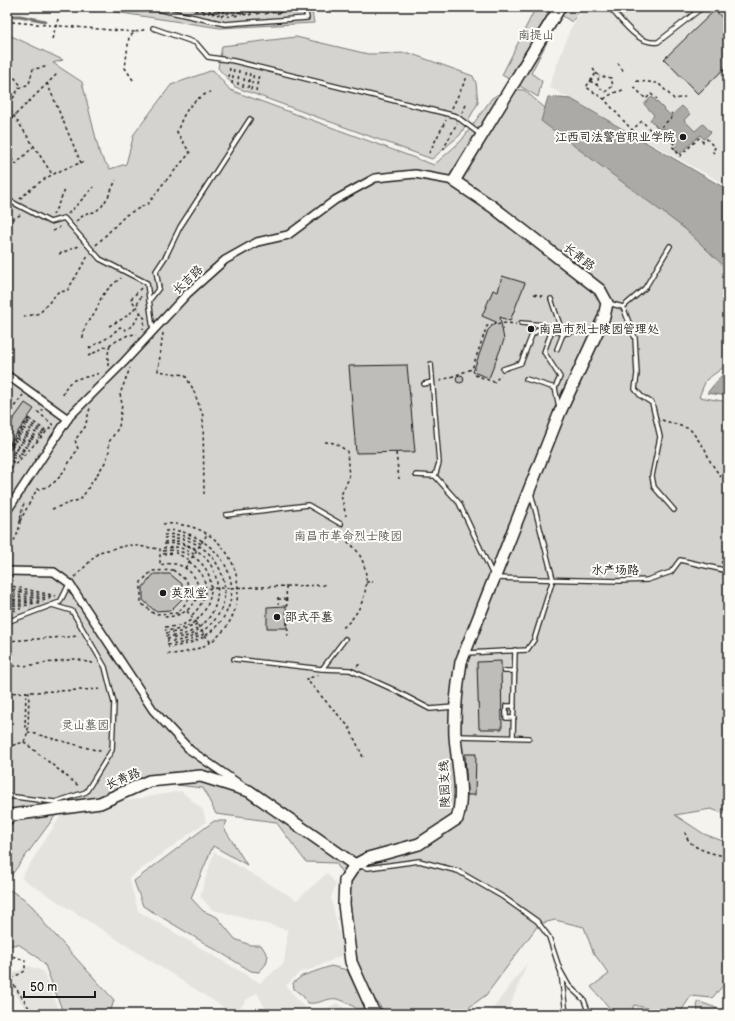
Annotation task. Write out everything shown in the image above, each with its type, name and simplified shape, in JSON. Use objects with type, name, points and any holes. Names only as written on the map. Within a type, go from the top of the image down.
[{"type":"street","points":[[454,181],[560,7]]},
{"type":"street","name":"长吉路","points":[[7,511],[68,419],[187,294],[225,260],[257,242],[288,235],[335,200],[375,178],[415,174],[454,181]]},
{"type":"street","name":"长青路","points":[[454,181],[493,207],[600,290],[607,303]]},
{"type":"street","points":[[494,578],[560,412],[604,317],[607,303]]},
{"type":"street","points":[[7,375],[68,419]]},
{"type":"street","points":[[7,571],[54,572],[69,583],[153,710],[190,750],[249,791]]},
{"type":"street","name":"陵园支线","points":[[355,864],[368,858],[419,844],[458,819],[461,808],[455,736],[455,707],[462,654],[494,578]]},
{"type":"street","name":"长青路","points":[[7,819],[12,815],[100,803],[149,781],[201,776],[249,791],[355,864]]},
{"type":"street","points":[[355,864],[345,880],[344,904],[350,962],[373,1011],[377,1014]]},
{"type":"lane","points":[[148,7],[217,24],[307,18],[305,7]]},
{"type":"lane","points":[[608,7],[641,40],[650,43],[658,42],[703,7]]},
{"type":"lane","points":[[153,28],[196,43],[208,57],[251,65],[456,116],[482,136]]},
{"type":"lane","points":[[149,301],[159,288],[156,271],[166,256],[180,227],[250,119]]},
{"type":"lane","points":[[7,197],[16,204],[50,222],[64,218],[100,259],[147,283],[153,331]]},
{"type":"lane","points":[[623,307],[645,288],[670,246]]},
{"type":"lane","points":[[551,299],[563,334],[557,349]]},
{"type":"lane","points":[[607,303],[623,307]]},
{"type":"lane","points":[[623,307],[635,338],[637,374],[635,388],[641,396],[652,403],[660,437],[652,476],[654,487],[674,510]]},
{"type":"lane","points":[[521,323],[544,325],[563,334],[580,329]]},
{"type":"lane","points":[[503,369],[521,363],[532,335],[544,325]]},
{"type":"lane","points":[[552,330],[544,352],[560,377],[555,388],[560,412]]},
{"type":"lane","points":[[431,364],[439,463],[435,476]]},
{"type":"lane","points":[[526,379],[555,388]]},
{"type":"lane","points":[[424,384],[432,382]]},
{"type":"lane","points":[[416,475],[435,476],[459,503],[494,578]]},
{"type":"lane","points":[[462,654],[527,650],[534,640],[553,579],[530,488]]},
{"type":"lane","points":[[226,515],[308,505],[341,524]]},
{"type":"lane","name":"水产场路","points":[[494,578],[620,581],[647,580],[671,572],[680,560],[728,571]]},
{"type":"lane","points":[[7,622],[60,601],[69,583]]},
{"type":"lane","points":[[7,796],[56,802],[86,792],[112,750],[114,703],[106,667],[72,611],[50,606]]},
{"type":"lane","points":[[322,669],[345,639]]},
{"type":"lane","points":[[513,737],[515,650]]},
{"type":"lane","points":[[489,657],[490,652]]},
{"type":"lane","points":[[234,659],[322,669],[350,670],[392,689],[430,710],[455,707]]},
{"type":"lane","points":[[504,671],[515,671]]},
{"type":"lane","points":[[514,706],[506,706],[506,718],[514,718]]},
{"type":"lane","points":[[489,737],[490,732]]},
{"type":"lane","points":[[455,736],[528,738]]},
{"type":"lane","points":[[355,864],[368,868],[419,861],[458,871],[503,897],[537,920],[549,937],[560,970],[566,1014]]},
{"type":"lane","points":[[560,970],[569,986],[584,1000],[589,1014]]},
{"type":"path","points":[[198,19],[222,7]]},
{"type":"path","points":[[198,19],[229,7]]},
{"type":"path","points":[[207,21],[236,7]]},
{"type":"path","points":[[207,21],[241,7],[246,19],[274,7]]},
{"type":"path","points":[[217,24],[252,7]]},
{"type":"path","points":[[222,18],[257,7]]},
{"type":"path","points":[[279,16],[297,7]]},
{"type":"path","points":[[52,38],[59,16]]},
{"type":"path","points":[[12,22],[135,32],[153,28]]},
{"type":"path","points":[[133,80],[125,68],[129,37],[135,32]]},
{"type":"path","points":[[229,77],[233,61]]},
{"type":"path","points":[[232,84],[233,61]]},
{"type":"path","points":[[238,85],[240,63]]},
{"type":"path","points":[[618,63],[624,72]]},
{"type":"path","points":[[243,87],[251,65]]},
{"type":"path","points":[[248,88],[251,65]]},
{"type":"path","points":[[251,65],[252,90]]},
{"type":"path","points":[[46,67],[33,69],[29,84],[19,88],[8,107],[52,174]]},
{"type":"path","points":[[7,68],[22,87]]},
{"type":"path","points":[[256,91],[260,68]]},
{"type":"path","points":[[590,81],[605,92],[613,86],[611,78],[599,76],[593,69]]},
{"type":"path","points":[[596,73],[586,87],[604,99],[632,130],[642,121],[654,134],[673,116],[671,114]]},
{"type":"path","points":[[7,123],[58,74]]},
{"type":"path","points":[[597,85],[599,76]]},
{"type":"path","points":[[636,81],[658,83],[674,98],[685,97]]},
{"type":"path","points":[[16,204],[33,186],[52,174],[82,162],[47,83]]},
{"type":"path","points":[[634,87],[646,99],[651,94],[657,99]]},
{"type":"path","points":[[610,89],[613,93]]},
{"type":"path","points":[[604,99],[613,93],[623,90]]},
{"type":"path","points":[[24,317],[40,313],[58,292],[67,291],[92,250],[126,215],[149,203],[162,185],[190,153],[177,132],[182,119],[196,99],[210,92]]},
{"type":"path","points":[[443,150],[467,103]]},
{"type":"path","points":[[657,131],[660,134],[662,131],[666,135],[674,144],[672,146],[680,156],[699,138],[703,142],[706,139],[715,148],[712,151],[714,153]]},
{"type":"path","points":[[7,154],[16,164],[34,146]]},
{"type":"path","points":[[53,231],[67,221],[77,221],[88,214],[95,212],[108,198],[116,180]]},
{"type":"path","points":[[64,218],[94,187]]},
{"type":"path","points":[[50,222],[66,188]]},
{"type":"path","points":[[7,222],[29,211]]},
{"type":"path","points":[[59,254],[86,243]]},
{"type":"path","points":[[83,338],[85,324],[95,313],[101,298],[110,287],[127,273]]},
{"type":"path","points":[[88,356],[128,335],[141,334],[145,319],[131,299],[134,294],[147,283]]},
{"type":"path","points":[[109,326],[129,315],[137,308],[147,283]]},
{"type":"path","points":[[534,294],[551,299]]},
{"type":"path","points":[[89,348],[109,337],[120,327],[126,330],[134,324],[140,313]]},
{"type":"path","points":[[162,321],[163,334],[158,371],[184,375],[193,389],[203,416],[204,494]]},
{"type":"path","points":[[434,396],[440,380],[472,369],[487,326],[521,323]]},
{"type":"path","points":[[63,395],[65,387],[74,379],[93,377],[108,367],[110,344]]},
{"type":"path","points":[[52,509],[81,499],[106,461],[109,442],[119,427],[122,404],[120,394],[131,367]]},
{"type":"path","points":[[475,375],[494,382],[500,378],[503,369]]},
{"type":"path","points":[[7,416],[27,390]]},
{"type":"path","points":[[20,521],[37,489],[45,488],[58,480],[78,449],[75,440],[85,427],[90,407]]},
{"type":"path","points":[[7,473],[53,425],[38,412],[52,408]]},
{"type":"path","points":[[656,419],[690,428],[720,476],[728,482]]},
{"type":"path","points":[[15,464],[8,459],[7,454],[9,446],[28,420],[43,435]]},
{"type":"path","points":[[21,431],[43,435]]},
{"type":"path","points":[[21,431],[43,435]]},
{"type":"path","points":[[21,431],[34,444]]},
{"type":"path","points":[[21,431],[34,444]]},
{"type":"path","points":[[21,431],[34,444]]},
{"type":"path","points":[[325,442],[335,443],[347,451],[349,478],[341,495],[346,516]]},
{"type":"path","points":[[9,446],[24,454]]},
{"type":"path","points":[[9,446],[24,454]]},
{"type":"path","points":[[9,446],[24,454]]},
{"type":"path","points":[[396,453],[399,479]]},
{"type":"path","points":[[7,454],[18,460]]},
{"type":"path","points":[[7,565],[9,546],[16,539],[21,510],[26,498]]},
{"type":"path","points":[[163,524],[179,524],[207,533],[214,538],[229,557],[235,569],[238,587],[238,600],[234,613],[221,632],[210,643],[179,654],[167,654]]},
{"type":"path","points":[[165,531],[184,532],[202,541],[214,550],[222,560],[228,574],[231,587],[230,601],[220,624],[206,637],[189,645],[167,646],[184,643],[204,634]]},
{"type":"path","points":[[185,568],[207,533]]},
{"type":"path","points":[[338,534],[356,551],[361,560],[366,582],[360,608],[354,617],[341,629]]},
{"type":"path","points":[[164,535],[182,535],[200,544]]},
{"type":"path","points":[[164,538],[180,538],[199,546],[209,553],[218,564],[224,588],[222,608],[214,622],[202,632],[189,639],[166,639],[199,628],[215,609],[218,601],[218,588],[211,567],[205,558],[196,550],[178,544],[164,543]]},
{"type":"path","points":[[69,583],[99,552],[129,545],[160,549],[160,564],[174,564],[185,568],[197,582],[198,588],[195,601],[187,611],[178,616],[162,617]]},
{"type":"path","points":[[164,548],[179,548],[193,555],[206,570],[212,588],[207,609],[195,622],[184,628],[166,632],[180,632],[197,624]]},
{"type":"path","points":[[163,551],[178,550],[193,555]]},
{"type":"path","points":[[163,554],[176,553],[189,561],[199,570],[206,588],[203,603],[191,616]]},
{"type":"path","points":[[717,568],[728,556]]},
{"type":"path","points":[[173,570],[187,581],[189,589],[189,599],[178,612],[154,614],[140,603],[141,582],[152,571],[173,570]]},
{"type":"path","points":[[366,582],[373,582]]},
{"type":"path","points":[[189,589],[326,585]]},
{"type":"path","points":[[286,586],[288,636]]},
{"type":"path","points":[[7,597],[32,609],[35,598]]},
{"type":"path","points":[[7,597],[60,601]]},
{"type":"path","points":[[7,597],[60,601]]},
{"type":"path","points":[[7,597],[35,598],[50,606]]},
{"type":"path","points":[[7,597],[35,598],[50,606]]},
{"type":"path","points":[[7,597],[27,610]]},
{"type":"path","points":[[7,597],[22,612]]},
{"type":"path","points":[[35,598],[38,605]]},
{"type":"path","points":[[35,598],[41,609]]},
{"type":"path","points":[[278,604],[278,598],[287,599]]},
{"type":"path","points":[[187,611],[210,643]]},
{"type":"path","points":[[165,627],[181,626],[193,619]]},
{"type":"path","points":[[7,641],[87,636]]},
{"type":"path","points":[[7,666],[24,666],[75,660],[106,667]]},
{"type":"path","points":[[350,670],[362,663]]},
{"type":"path","points":[[325,674],[306,679],[349,728],[363,757]]},
{"type":"path","points":[[7,693],[111,688]]},
{"type":"path","points":[[25,728],[28,691]]},
{"type":"path","points":[[24,742],[28,732],[28,691]]},
{"type":"path","points":[[28,732],[110,754]]},
{"type":"path","points":[[7,747],[24,742]]},
{"type":"path","points":[[24,742],[86,792]]},
{"type":"path","points":[[685,832],[686,839],[691,843],[710,853],[728,857]]},
{"type":"path","points":[[7,957],[11,956],[25,960],[25,971],[10,979],[33,1014]]},
{"type":"shaded area","name":"江西司法警官职业学院","points":[[584,7],[728,7],[728,186],[549,87],[570,30]]},
{"type":"shaded area","points":[[548,97],[571,99],[728,190],[728,270],[685,229],[541,121]]},
{"type":"shaded area","points":[[652,97],[671,116],[682,106],[690,114],[684,120],[695,131],[703,124],[711,132],[704,139],[700,135],[680,154],[674,148],[678,144],[664,128],[661,131],[650,120],[654,115],[644,104]]},
{"type":"shaded area","points":[[728,368],[728,396],[707,393]]},
{"type":"shaded area","points":[[181,791],[203,810],[206,822],[129,878],[138,911],[260,983],[284,963],[288,930],[211,909],[200,896],[214,852],[297,900],[327,873],[336,884],[331,898],[344,954],[315,968],[300,972],[286,986],[303,1006],[322,1011],[337,1003],[354,1014],[265,1014],[266,1009],[257,993],[246,1000],[236,1014],[234,1014],[21,878],[63,812]]},
{"type":"shaded area","points":[[527,963],[507,1014],[489,1014]]},
{"type":"shaded area","points":[[29,966],[43,971],[59,1010],[50,1014],[29,1014],[7,981],[7,976]]},
{"type":"green space","points":[[82,7],[311,7],[314,23],[220,28]]},
{"type":"green space","name":"南提山","points":[[530,7],[582,7],[572,22],[561,15],[531,73],[542,81],[538,97],[502,75],[535,9]]},
{"type":"green space","points":[[7,34],[63,60],[53,63],[82,82],[100,155],[110,169],[126,164],[134,134],[171,85],[213,70],[230,90],[434,165],[461,141],[492,98],[507,89],[524,90],[728,264],[728,364],[706,380],[699,397],[728,402],[728,815],[711,809],[675,815],[704,834],[728,843],[728,980],[712,998],[691,996],[679,1014],[652,1014],[651,1009],[634,1005],[630,1014],[615,1014],[591,987],[609,974],[593,952],[584,927],[555,920],[539,924],[486,995],[460,1014],[389,1014],[383,1010],[362,982],[347,911],[344,876],[336,863],[306,862],[276,822],[216,814],[203,788],[150,782],[58,812],[7,881]]},
{"type":"green space","points":[[296,37],[368,54],[409,53],[473,76],[476,83],[478,103],[460,135],[432,159],[235,87],[218,68],[222,46]]},
{"type":"green space","points":[[214,821],[227,821],[224,828],[247,865],[213,846],[191,898],[203,911],[217,917],[235,939],[250,945],[261,945],[268,956],[266,964],[259,972],[251,971],[143,906],[134,881]]},
{"type":"green space","points":[[8,889],[23,898],[34,908],[45,924],[114,1000],[111,1010],[116,1014],[60,1014],[63,1012],[45,965],[36,956],[18,944],[7,946],[7,929],[11,929],[7,912]]},
{"type":"green space","points":[[331,966],[347,970],[365,1008],[357,1009],[344,1001],[337,999],[308,1003],[302,995],[294,989],[293,983],[302,976]]},
{"type":"green space","points":[[697,1001],[719,1009],[718,1014],[698,1014]]},
{"type":"building","points":[[715,10],[728,24],[728,65],[698,94],[664,59]]},
{"type":"building","points":[[502,276],[525,283],[510,321],[500,317],[504,340],[489,378],[473,372],[488,330],[496,322],[482,316],[493,290],[498,292]]},
{"type":"building","points":[[407,365],[415,452],[356,453],[349,366]]},
{"type":"building","points":[[458,375],[462,375],[464,379],[462,383],[458,383],[456,381],[456,377]]},
{"type":"building","points":[[25,403],[34,409],[7,447],[7,428]]},
{"type":"building","name":"英烈堂","points":[[154,574],[170,574],[182,584],[182,599],[171,610],[155,611],[143,600],[143,587]]},
{"type":"building","name":"邵式平墓","points":[[286,606],[287,628],[267,628],[267,607]]},
{"type":"building","points":[[501,661],[502,729],[479,729],[477,662]]},
{"type":"building","points":[[465,754],[476,754],[475,795],[467,795]]},
{"type":"waterway","points":[[7,16],[20,16],[45,21]]},
{"type":"place","name":"江西司法警官职业学院","points":[[683,137]]},
{"type":"place","name":"南昌市烈士陵园管理处","points":[[531,329]]},
{"type":"place","name":"英烈堂","points":[[163,593]]},
{"type":"place","name":"邵式平墓","points":[[277,617]]},
{"type":"park label","name":"南昌市革命烈士陵园","points":[[348,536]]},
{"type":"park label","name":"灵山墓园","points":[[85,725]]}]
